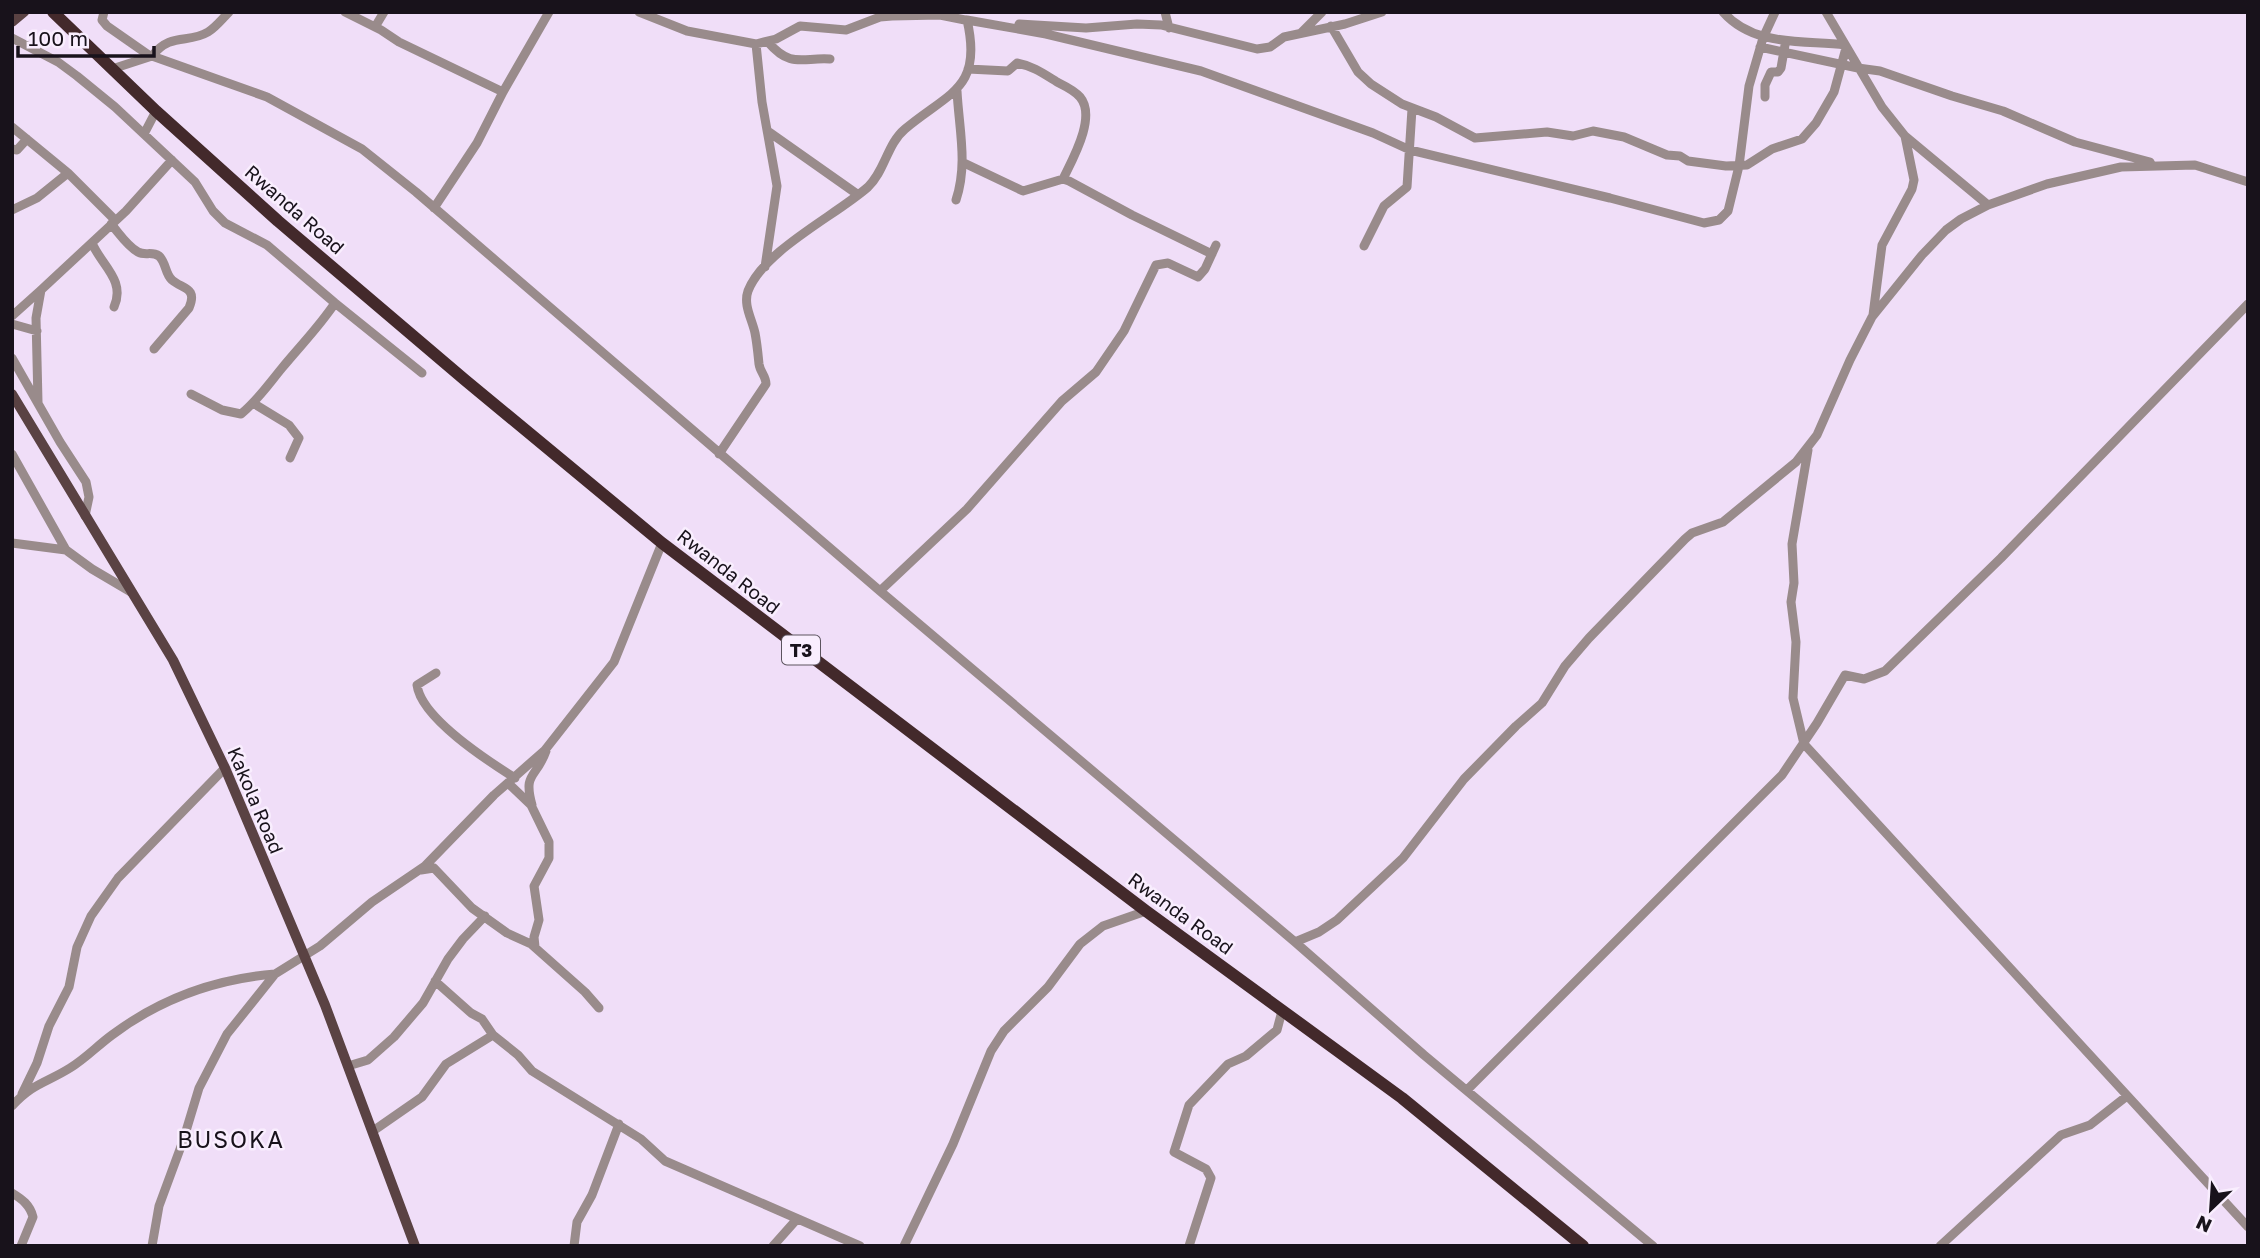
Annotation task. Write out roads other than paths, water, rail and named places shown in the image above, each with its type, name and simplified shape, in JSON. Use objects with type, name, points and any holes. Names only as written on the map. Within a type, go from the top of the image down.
[{"type":"highway","name":"Rwanda Road","points":[[53,12],[156,111],[288,230],[662,543],[1146,911],[1402,1098],[1583,1246]]},
{"type":"main road","points":[[12,22],[24,12]]},
{"type":"main road","name":"Kakola Road","points":[[12,394],[173,660],[225,768],[348,1066],[415,1246]]},
{"type":"street","points":[[104,12],[102,20],[107,26],[151,56],[267,97],[362,149],[1653,1246]]},
{"type":"street","points":[[112,69],[151,56],[159,48],[176,40],[206,33],[229,12]]},
{"type":"street","points":[[375,27],[384,12]]},
{"type":"street","points":[[434,208],[477,143],[503,92],[550,12]]},
{"type":"street","points":[[639,12],[687,31],[756,44],[768,42],[800,26],[846,30],[880,17],[892,16],[940,15],[1046,34],[1201,71],[1348,124],[1410,150],[1704,223],[1719,220],[1728,211],[1739,166],[1744,114],[1762,42],[1775,12]]},
{"type":"street","points":[[1165,12],[1169,27]]},
{"type":"street","points":[[1300,34],[1322,12]]},
{"type":"street","points":[[970,21],[1045,27],[1104,28],[1137,24],[1169,27],[1251,48],[1270,47],[1284,37],[1382,12]]},
{"type":"street","points":[[1723,12],[1762,42],[1785,46],[1841,64],[1880,71],[2003,111],[2076,142],[2160,165]]},
{"type":"street","points":[[1826,12],[1885,112],[1905,136],[1988,205]]},
{"type":"street","points":[[352,14],[399,42],[503,92]]},
{"type":"street","points":[[719,454],[766,384],[759,365],[755,331],[746,300],[753,283],[765,267],[873,181],[892,146],[905,130],[957,91],[968,69],[972,50],[970,21]]},
{"type":"street","points":[[1331,26],[1358,72],[1371,84],[1412,109],[1436,117],[1475,138],[1547,132],[1573,136],[1592,131],[1624,137],[1688,161],[1739,166],[1758,160],[1780,145],[1802,139],[1816,123],[1833,92],[1845,46]]},
{"type":"street","points":[[12,38],[58,62],[77,76],[195,182],[217,217],[233,229],[267,245],[422,373]]},
{"type":"street","points":[[768,42],[794,60],[805,62],[817,58],[830,59]]},
{"type":"street","points":[[756,44],[762,102],[777,186],[765,267]]},
{"type":"street","points":[[1785,46],[1845,46]]},
{"type":"street","points":[[1765,97],[1767,79],[1771,72],[1778,72],[1781,68],[1785,46]]},
{"type":"street","points":[[968,69],[1008,71],[1017,63],[1030,65],[1082,99],[1085,108],[1083,134],[1063,179]]},
{"type":"street","points":[[956,200],[964,163],[957,91]]},
{"type":"street","points":[[1364,246],[1384,206],[1407,187],[1412,109]]},
{"type":"street","points":[[144,135],[156,111]]},
{"type":"street","points":[[12,127],[68,173],[136,251],[159,257],[173,280],[188,287],[191,302],[189,308],[154,349]]},
{"type":"street","points":[[769,132],[857,194]]},
{"type":"street","points":[[1872,317],[1882,244],[1914,184],[1905,136]]},
{"type":"street","points":[[12,149],[17,150],[27,139]]},
{"type":"street","points":[[12,316],[126,211],[172,160]]},
{"type":"street","points":[[880,591],[967,509],[1062,401],[1096,372],[1124,331],[1156,265],[1168,263],[1198,277],[1214,249],[1132,215],[1076,183],[1063,179],[1023,191],[964,163]]},
{"type":"street","points":[[2248,182],[2195,165],[2120,167],[2071,177],[1988,205],[1946,230],[1872,317],[1809,448],[1792,544],[1794,583],[1791,602],[1796,642],[1793,698],[1804,744],[2248,1227]]},
{"type":"street","points":[[12,210],[37,198],[68,173]]},
{"type":"street","points":[[92,243],[113,274],[118,295],[114,307]]},
{"type":"street","points":[[38,402],[36,318],[41,290]]},
{"type":"street","points":[[191,394],[213,406],[241,414],[262,396],[281,369],[317,330],[335,303]]},
{"type":"street","points":[[1467,1090],[1752,808],[1782,775],[1804,744],[1845,675],[1864,679],[1885,671],[2001,558],[2248,304]]},
{"type":"street","points":[[12,324],[37,331]]},
{"type":"street","points":[[12,358],[86,482],[89,497],[85,516]]},
{"type":"street","points":[[253,403],[295,430],[299,438],[290,458]]},
{"type":"street","points":[[1295,942],[1319,932],[1337,920],[1403,858],[1464,779],[1516,726],[1534,712],[1565,666],[1589,638],[1685,539],[1692,533],[1723,522],[1786,472],[1809,448]]},
{"type":"street","points":[[12,454],[66,550],[132,593]]},
{"type":"street","points":[[12,543],[66,550]]},
{"type":"street","points":[[152,1246],[159,1206],[185,1138],[200,1088],[227,1034],[275,974],[320,946],[372,902],[419,870],[548,747],[614,662],[662,543]]},
{"type":"street","points":[[436,673],[417,685],[423,699],[454,735],[512,780],[528,801],[549,842],[550,853],[534,886],[539,920],[534,937],[536,948]]},
{"type":"street","points":[[533,810],[528,782],[541,766],[548,747]]},
{"type":"street","points":[[12,1106],[22,1094],[37,1063],[49,1026],[69,987],[77,947],[91,916],[124,870],[225,768]]},
{"type":"street","points":[[419,870],[434,868],[472,908],[507,933],[531,944],[599,1008]]},
{"type":"street","points":[[904,1246],[953,1144],[991,1051],[1004,1031],[1048,987],[1080,944],[1103,926],[1146,911]]},
{"type":"street","points":[[348,1066],[368,1060],[394,1037],[423,1003],[463,939],[485,916]]},
{"type":"street","points":[[22,1094],[47,1078],[68,1069],[131,1021],[183,993],[249,976],[275,974]]},
{"type":"street","points":[[435,981],[471,1013],[482,1019],[493,1035],[542,1078],[649,1144],[665,1161],[860,1246]]},
{"type":"street","points":[[1189,1246],[1211,1178],[1206,1169],[1174,1152],[1187,1109],[1228,1065],[1246,1056],[1277,1030],[1282,1011]]},
{"type":"street","points":[[373,1131],[422,1097],[446,1064],[493,1035]]},
{"type":"street","points":[[1940,1246],[2062,1135],[2090,1125],[2126,1096]]},
{"type":"street","points":[[574,1246],[577,1222],[592,1195],[619,1124]]},
{"type":"street","points":[[12,1194],[22,1199],[33,1214],[21,1246]]},
{"type":"street","points":[[773,1246],[797,1219]]},
{"type":"district","name":"BUSOKA","points":[[231,1139]]}]
